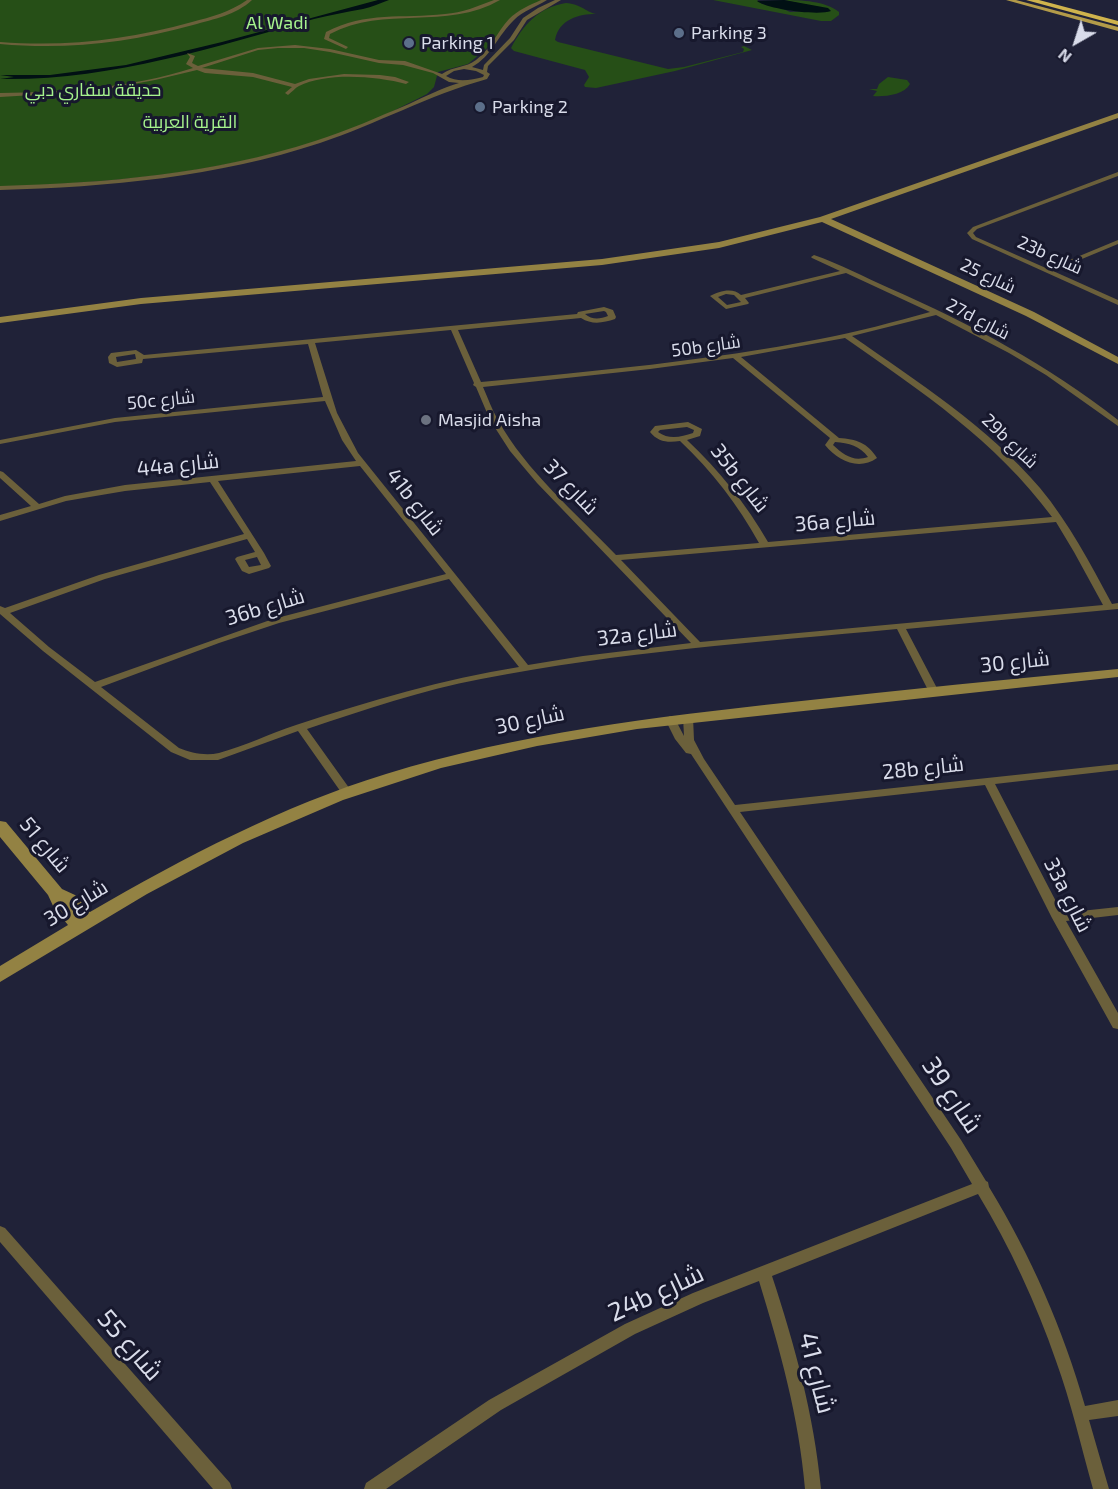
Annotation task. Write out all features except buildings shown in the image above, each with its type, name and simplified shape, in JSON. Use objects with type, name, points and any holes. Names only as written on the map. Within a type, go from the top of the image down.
[{"type":"highway","points":[[1030,0],[1118,23]]},
{"type":"highway","points":[[1053,0],[1118,17]]},
{"type":"main road","points":[[1009,0],[1118,29]]},
{"type":"street","points":[[0,44],[75,45],[138,39],[221,16],[250,0]]},
{"type":"street","points":[[0,94],[99,88],[196,69],[250,50],[315,44],[326,39],[333,30],[353,22],[454,14],[473,10],[498,0]]},
{"type":"street","points":[[432,95],[441,86],[446,72],[476,63],[494,46],[515,17],[545,0]]},
{"type":"street","points":[[0,188],[117,182],[235,164],[316,143],[450,87],[485,78],[486,66],[506,46],[525,19],[559,0]]},
{"type":"street","points":[[326,39],[340,46],[408,64],[457,82],[470,82]]},
{"type":"street","points":[[294,46],[328,50],[377,62],[408,64]]},
{"type":"street","points":[[189,54],[193,57],[189,64],[196,69],[254,75],[295,86],[361,74],[391,77],[406,82]]},
{"type":"street","points":[[391,77],[408,64]]},
{"type":"street","points":[[462,69],[485,72]]},
{"type":"street","points":[[329,72],[339,77]]},
{"type":"street","points":[[288,93],[295,86]]},
{"type":"street","points":[[0,320],[141,301],[642,257],[728,243],[821,219],[1118,115]]},
{"type":"street","name":"23b شارع","points":[[1118,174],[975,228],[970,234],[974,238],[1118,303]]},
{"type":"street","name":"شارع 25","points":[[821,219],[1019,308],[1118,361]]},
{"type":"street","points":[[1048,271],[1118,242]]},
{"type":"street","name":"27d شارع","points":[[814,257],[934,313],[1048,374],[1118,424]]},
{"type":"street","points":[[740,297],[847,272]]},
{"type":"street","name":"50b شارع","points":[[477,385],[736,357],[847,336],[934,313]]},
{"type":"street","points":[[141,357],[582,316]]},
{"type":"street","name":"شارع 37","points":[[454,327],[494,420],[525,464],[698,645]]},
{"type":"street","name":"29b شارع","points":[[847,336],[989,439],[1059,519],[1113,606]]},
{"type":"street","name":"41b شارع","points":[[311,340],[326,399],[341,433],[450,576],[525,668]]},
{"type":"street","points":[[736,357],[837,440],[857,443],[873,458],[855,462],[846,460],[829,445],[830,441],[837,440]]},
{"type":"street","name":"50c شارع","points":[[0,442],[115,420],[326,399]]},
{"type":"street","name":"35b شارع","points":[[681,438],[726,485],[765,545]]},
{"type":"street","name":"44a شارع","points":[[0,518],[36,506],[125,488],[362,463]]},
{"type":"street","points":[[0,474],[36,506]]},
{"type":"street","points":[[213,479],[247,536],[260,553]]},
{"type":"street","name":"36a شارع","points":[[615,558],[1059,519]]},
{"type":"street","points":[[2,610],[141,565],[247,536]]},
{"type":"street","name":"36b شارع","points":[[94,686],[216,640],[276,621],[450,576]]},
{"type":"street","name":"32a شارع","points":[[94,686],[175,750],[190,757],[218,757],[390,698],[525,668],[698,645],[901,628],[1113,606]]},
{"type":"street","points":[[2,610],[94,686]]},
{"type":"street","points":[[901,628],[934,692]]},
{"type":"street","name":"شارع 30","points":[[0,975],[83,923],[219,848],[347,792],[426,766],[509,745],[591,729],[1118,673]]},
{"type":"street","name":"شارع 39","points":[[688,717],[689,740],[699,760],[983,1186],[1005,1227],[1047,1315],[1082,1414],[1101,1489]]},
{"type":"street","name":"شارع 39","points":[[670,719],[684,744],[699,760]]},
{"type":"street","points":[[300,727],[347,792]]},
{"type":"street","name":"28b شارع","points":[[733,809],[1118,766]]},
{"type":"street","name":"33a شارع","points":[[988,780],[1058,918],[1118,1024]]},
{"type":"street","name":"شارع 51","points":[[0,826],[56,893],[60,904],[83,923]]},
{"type":"street","points":[[1058,918],[1118,911]]},
{"type":"street","name":"24b شارع","points":[[372,1489],[475,1418],[563,1365],[640,1325],[698,1298],[983,1186]]},
{"type":"street","name":"شارع 55","points":[[0,1232],[224,1489]]},
{"type":"street","name":"شارع 41","points":[[763,1272],[797,1383],[810,1444],[813,1489]]},
{"type":"street","points":[[1082,1414],[1118,1408]]},
{"type":"green space","name":"حديقة سفاري دبي","points":[[0,0],[543,0],[514,15],[493,43],[468,64],[438,72],[434,87],[427,94],[348,131],[262,157],[176,173],[89,182],[0,187]]},
{"type":"green space","points":[[713,0],[757,0],[762,4],[790,12],[830,10],[784,0],[806,1],[827,5],[839,12],[839,15],[831,21],[821,21]]},
{"type":"green space","points":[[566,3],[596,14],[583,15],[565,23],[557,33],[555,40],[558,42],[668,69],[743,52],[744,49],[741,47],[744,46],[752,50],[675,71],[596,88],[585,87],[589,77],[585,70],[514,51],[511,48],[533,18],[548,8]]},
{"type":"green space","points":[[888,77],[907,80],[910,84],[899,93],[873,96],[877,91],[869,89],[877,89],[879,84]]},
{"type":"shaded area","points":[[378,0],[389,0],[366,8],[314,19],[159,61],[80,75],[0,79],[14,77],[0,75],[50,75],[126,65]]},
{"type":"shaded area","points":[[784,0],[828,8],[831,11],[815,13],[793,11],[771,7],[757,1]]},
{"type":"place","name":"Parking 3","points":[[679,33]]},
{"type":"place","name":"Parking 1","points":[[409,43]]},
{"type":"place","name":"Parking 2","points":[[480,107]]},
{"type":"place","name":"Masjid Aisha","points":[[426,420]]},
{"type":"park label","name":"Al Wadi","points":[[277,23]]},
{"type":"park label","name":"القرية العربية","points":[[190,122]]}]
